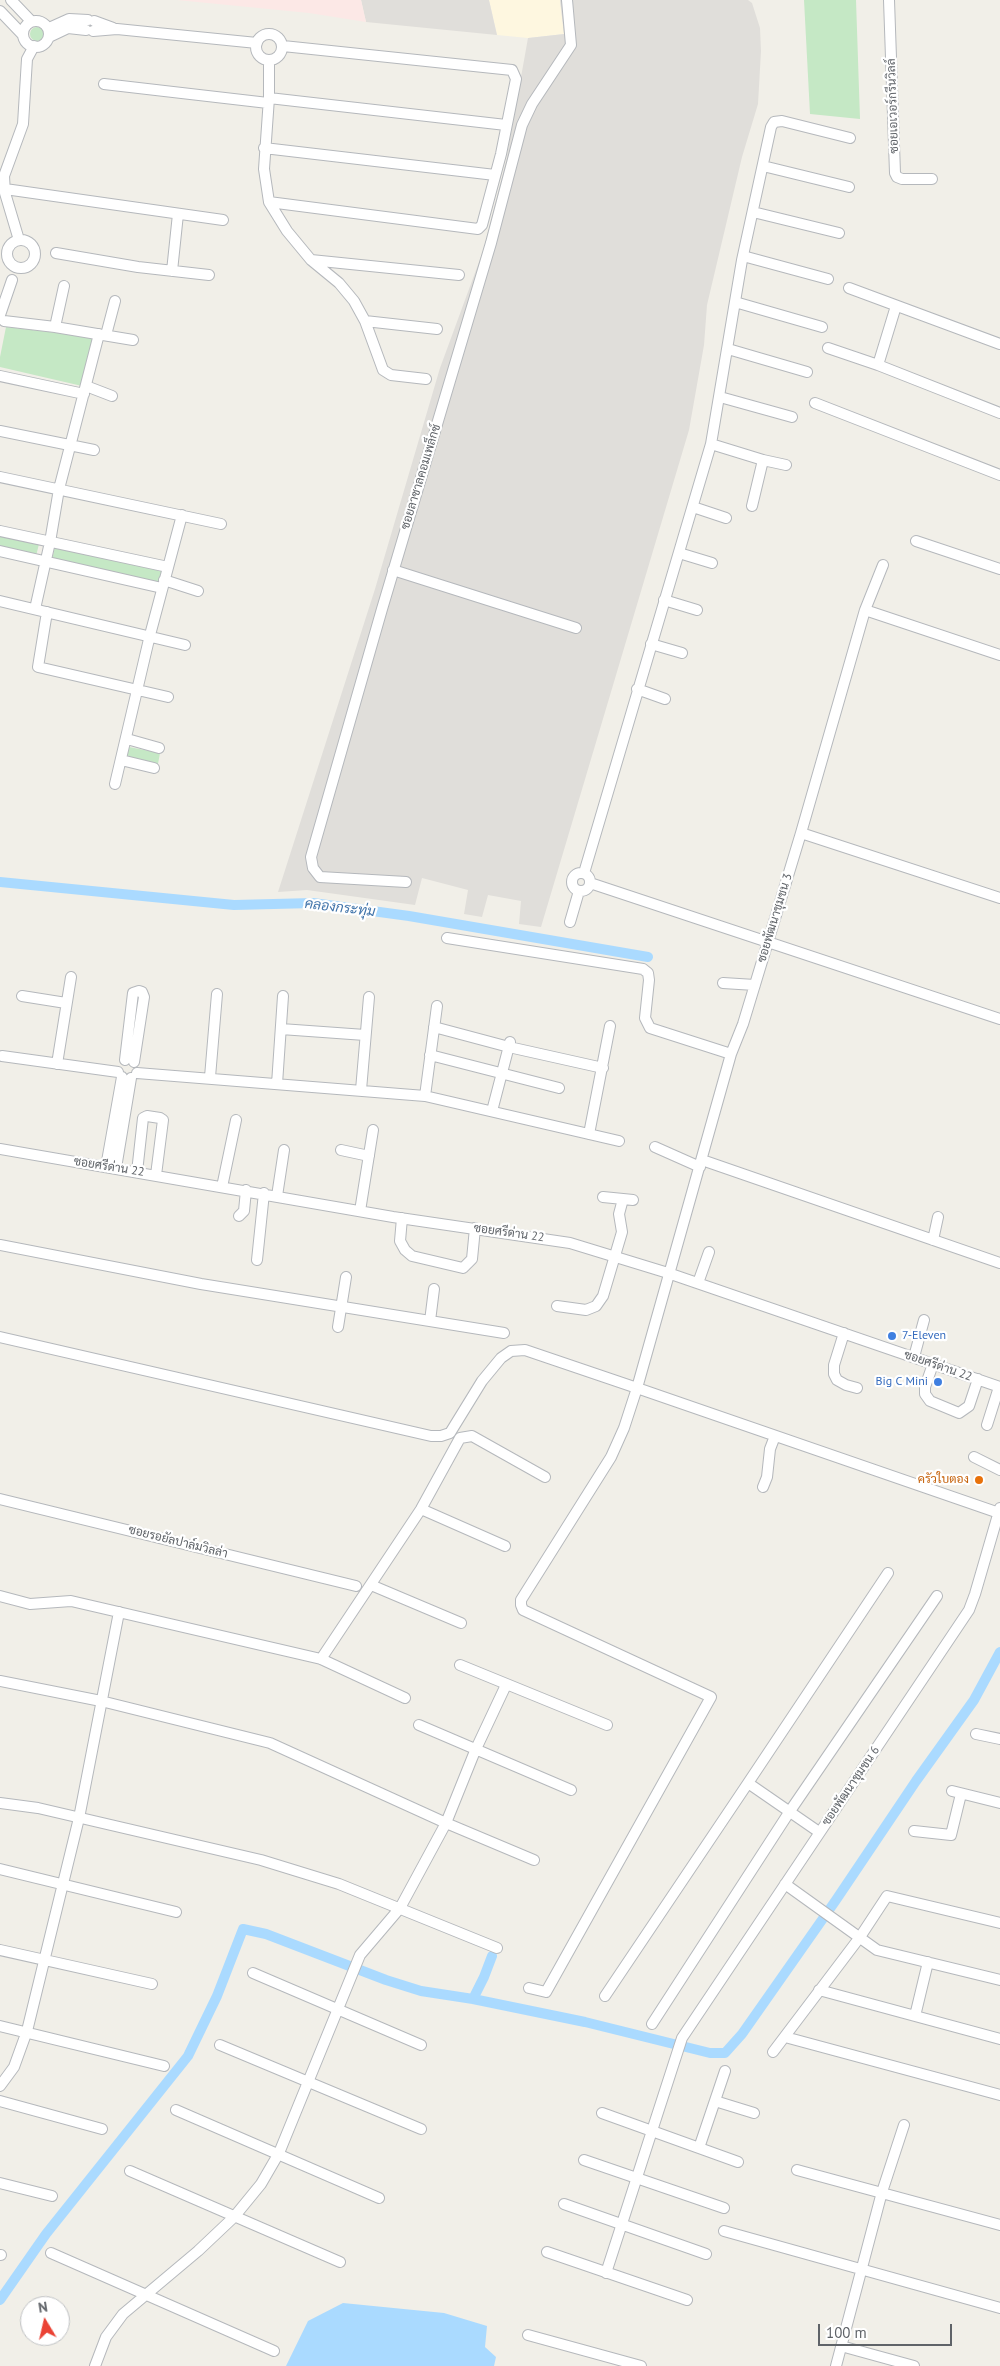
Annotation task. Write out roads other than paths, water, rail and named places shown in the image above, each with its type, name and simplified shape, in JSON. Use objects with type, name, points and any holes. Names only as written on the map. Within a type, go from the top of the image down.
[{"type":"street","points":[[11,0],[31,21]]},
{"type":"street","name":"ซอยลาซาลคอมเพล็กซ์","points":[[406,882],[320,877],[313,868],[311,857],[393,570],[491,243],[522,125],[532,104],[571,45],[567,0]]},
{"type":"street","name":"ซอยเอเวอร์กรีนวิลล์","points":[[889,0],[895,173],[902,180],[932,179]]},
{"type":"street","points":[[0,11],[23,35],[26,41],[34,46],[44,44],[49,33],[69,19],[90,26],[257,43]]},
{"type":"street","points":[[23,35],[25,27],[31,21],[40,21],[49,33]]},
{"type":"street","points":[[272,34],[279,38],[283,46],[277,58],[269,60],[258,54],[257,43],[264,35],[272,34]]},
{"type":"street","points":[[18,240],[5,189],[5,170],[23,124],[27,59],[34,46]]},
{"type":"street","points":[[269,202],[478,229],[482,225],[495,175],[516,79],[512,70],[283,46]]},
{"type":"street","points":[[269,60],[269,100],[264,148],[265,185],[269,202],[287,231],[311,260],[348,292],[365,321],[378,362],[386,373],[426,379]]},
{"type":"street","points":[[104,84],[506,126]]},
{"type":"street","points":[[584,873],[711,444],[743,256],[774,122],[782,121],[850,138]]},
{"type":"street","points":[[264,148],[495,175]]},
{"type":"street","points":[[763,166],[849,187]]},
{"type":"street","points":[[5,189],[223,220]]},
{"type":"street","points":[[753,212],[839,233]]},
{"type":"street","points":[[172,271],[178,214]]},
{"type":"street","points":[[18,240],[27,241],[33,246],[35,254],[32,262],[25,267],[16,267],[9,262],[4,253],[18,240]]},
{"type":"street","points":[[56,253],[209,275]]},
{"type":"street","points":[[743,256],[828,279]]},
{"type":"street","points":[[311,260],[458,275]]},
{"type":"street","points":[[12,280],[1,321],[55,327],[133,340]]},
{"type":"street","points":[[55,327],[64,286]]},
{"type":"street","points":[[849,288],[1000,344]]},
{"type":"street","points":[[35,609],[50,542],[59,489],[70,446],[85,390],[115,301]]},
{"type":"street","points":[[735,302],[822,327]]},
{"type":"street","points":[[878,364],[896,306]]},
{"type":"street","points":[[365,321],[437,329]]},
{"type":"street","points":[[828,348],[878,364],[1000,413]]},
{"type":"street","points":[[728,349],[807,372]]},
{"type":"street","points":[[0,376],[112,396]]},
{"type":"street","points":[[720,398],[792,417]]},
{"type":"street","points":[[815,403],[1000,475]]},
{"type":"street","points":[[0,432],[94,450]]},
{"type":"street","points":[[711,444],[786,465]]},
{"type":"street","points":[[752,506],[763,460]]},
{"type":"street","points":[[0,477],[221,524]]},
{"type":"street","points":[[693,507],[726,518]]},
{"type":"street","points":[[115,784],[150,635],[182,516]]},
{"type":"street","points":[[0,531],[168,567]]},
{"type":"street","points":[[916,541],[1000,569]]},
{"type":"street","points":[[0,551],[198,591]]},
{"type":"street","points":[[679,553],[712,563]]},
{"type":"street","name":"ซอยพัฒนาชุมชน 3","points":[[529,1988],[546,1992],[711,1697],[523,1610],[521,1600],[611,1457],[624,1428],[731,1054],[755,985],[801,833],[865,610],[883,565]]},
{"type":"street","points":[[393,570],[576,628]]},
{"type":"street","points":[[664,600],[697,610]]},
{"type":"street","points":[[0,601],[150,635],[185,645]]},
{"type":"street","points":[[865,610],[1000,656]]},
{"type":"street","points":[[47,612],[38,666],[168,696]]},
{"type":"street","points":[[651,644],[682,653]]},
{"type":"street","points":[[637,689],[665,700]]},
{"type":"street","points":[[127,739],[159,748]]},
{"type":"street","points":[[121,760],[154,768]]},
{"type":"street","points":[[801,833],[1000,898]]},
{"type":"street","points":[[584,873],[589,877],[590,883],[588,888],[579,891],[574,888],[572,880],[575,874],[584,873]]},
{"type":"street","points":[[590,883],[1000,1019]]},
{"type":"street","points":[[570,922],[579,891]]},
{"type":"street","points":[[447,938],[643,969],[648,973],[645,1018],[650,1028],[731,1054]]},
{"type":"street","points":[[57,1064],[71,977]]},
{"type":"street","points":[[723,983],[755,985]]},
{"type":"street","points":[[111,1167],[129,1061],[133,993],[140,990],[144,997],[129,1061]]},
{"type":"street","points":[[210,1077],[217,994]]},
{"type":"street","points":[[22,996],[66,1003]]},
{"type":"street","points":[[277,1084],[283,996]]},
{"type":"street","points":[[361,1090],[369,997]]},
{"type":"street","points":[[425,1096],[437,1006]]},
{"type":"street","points":[[589,1134],[610,1026]]},
{"type":"street","points":[[434,1027],[603,1068]]},
{"type":"street","points":[[281,1029],[365,1035]]},
{"type":"street","points":[[492,1111],[510,1044]]},
{"type":"street","points":[[430,1055],[559,1088]]},
{"type":"street","points":[[2,1056],[127,1075],[210,1077],[425,1096],[619,1142]]},
{"type":"street","points":[[127,1075],[118,1066],[129,1061]]},
{"type":"street","points":[[136,1172],[143,1118],[147,1116],[163,1120],[156,1175]]},
{"type":"street","points":[[222,1186],[236,1120]]},
{"type":"street","points":[[360,1211],[373,1130]]},
{"type":"street","points":[[655,1147],[1000,1263]]},
{"type":"street","name":"ซอยศรีด่าน 22","points":[[0,1149],[402,1218],[563,1242],[668,1272],[1000,1387]]},
{"type":"street","points":[[277,1196],[284,1150]]},
{"type":"street","points":[[341,1150],[369,1156]]},
{"type":"street","points":[[239,1216],[244,1211],[246,1190]]},
{"type":"street","points":[[257,1260],[264,1193]]},
{"type":"street","points":[[557,1306],[586,1310],[596,1306],[603,1296],[622,1232],[619,1214],[628,1200],[603,1197]]},
{"type":"street","points":[[933,1240],[938,1217]]},
{"type":"street","points":[[402,1218],[400,1242],[404,1250],[412,1256],[463,1268],[472,1260],[475,1228]]},
{"type":"street","points":[[0,1245],[201,1284],[504,1333]]},
{"type":"street","points":[[698,1283],[709,1252]]},
{"type":"street","points":[[338,1327],[346,1277]]},
{"type":"street","points":[[430,1321],[434,1289]]},
{"type":"street","points":[[914,1357],[924,1320]]},
{"type":"street","points":[[844,1333],[834,1365],[834,1374],[837,1380],[857,1388]]},
{"type":"street","points":[[0,1338],[431,1436],[441,1436],[450,1432],[482,1381],[501,1358],[511,1351],[524,1350],[999,1511]]},
{"type":"street","points":[[933,1364],[925,1387],[925,1394],[930,1401],[959,1413],[969,1406],[978,1380]]},
{"type":"street","points":[[986,1425],[1000,1387]]},
{"type":"street","points":[[321,1659],[421,1509],[460,1438],[472,1436],[545,1477]]},
{"type":"street","points":[[763,1488],[767,1477],[770,1449],[775,1436]]},
{"type":"street","points":[[974,1457],[1000,1470]]},
{"type":"street","name":"ซอยรอยัลปาล์มวิลล่า","points":[[0,1499],[356,1586]]},
{"type":"street","points":[[421,1509],[505,1546]]},
{"type":"street","name":"ซอยพัฒนาชุมชน 6","points":[[606,2272],[682,2038],[969,1610],[999,1511]]},
{"type":"street","points":[[605,1996],[888,1573]]},
{"type":"street","points":[[371,1584],[461,1623]]},
{"type":"street","points":[[0,1596],[30,1604],[71,1601],[321,1659],[405,1698]]},
{"type":"street","points":[[652,2024],[790,1811],[937,1596]]},
{"type":"street","points":[[0,2086],[14,2067],[27,2031],[79,1818],[120,1612]]},
{"type":"street","points":[[460,1665],[607,1725]]},
{"type":"street","points":[[0,1681],[101,1701],[270,1743],[446,1823],[534,1860]]},
{"type":"street","points":[[94,2366],[106,2337],[123,2314],[198,2251],[234,2217],[262,2184],[279,2153],[360,1954],[400,1908],[446,1823],[475,1750],[506,1685]]},
{"type":"street","points":[[419,1725],[571,1790]]},
{"type":"street","points":[[976,1734],[1000,1739]]},
{"type":"street","points":[[748,1783],[819,1832]]},
{"type":"street","points":[[914,1831],[951,1835],[957,1793],[1000,1803]]},
{"type":"street","points":[[0,1803],[22,1805],[261,1860],[339,1884],[497,1948]]},
{"type":"street","points":[[0,1869],[176,1912]]},
{"type":"street","points":[[785,1884],[877,1950],[1000,1980]]},
{"type":"street","points":[[773,2052],[860,1937],[884,1898],[890,1895],[1000,1923]]},
{"type":"street","points":[[0,1950],[152,1984]]},
{"type":"street","points":[[915,2016],[928,1962]]},
{"type":"street","points":[[253,1974],[421,2044]]},
{"type":"street","points":[[819,1990],[1000,2039]]},
{"type":"street","points":[[0,2026],[27,2031],[164,2066]]},
{"type":"street","points":[[785,2037],[1000,2096]]},
{"type":"street","points":[[220,2045],[421,2129]]},
{"type":"street","points":[[699,2148],[725,2071]]},
{"type":"street","points":[[0,2101],[102,2129]]},
{"type":"street","points":[[715,2101],[754,2113]]},
{"type":"street","points":[[176,2110],[279,2153],[379,2198]]},
{"type":"street","points":[[602,2113],[738,2162]]},
{"type":"street","points":[[836,2366],[882,2192],[904,2125]]},
{"type":"street","points":[[584,2160],[724,2208]]},
{"type":"street","points":[[130,2170],[340,2262]]},
{"type":"street","points":[[796,2170],[1000,2225]]},
{"type":"street","points":[[0,2183],[52,2196]]},
{"type":"street","points":[[564,2204],[706,2254]]},
{"type":"street","points":[[724,2231],[1000,2308]]},
{"type":"street","points":[[547,2252],[687,2300]]},
{"type":"street","points":[[51,2253],[146,2293],[274,2351]]},
{"type":"street","points":[[528,2335],[642,2366]]},
{"type":"street","points":[[841,2346],[914,2366]]},
{"type":"water","points":[[343,2303],[444,2313],[487,2326],[485,2347],[496,2357],[494,2366],[286,2366],[308,2321]]},
{"type":"waterway","name":"คลองกระทุ่ม","points":[[0,882],[234,905],[313,903],[409,916],[648,957]]},
{"type":"waterway","points":[[473,1999],[585,2022],[710,2053],[725,2053],[742,2034],[974,1700],[1000,1652]]},
{"type":"waterway","points":[[0,2300],[46,2234],[188,2056],[217,1996],[243,1929],[266,1934],[386,1980],[421,1991],[473,1999],[492,1956]]},
{"type":"place","name":"7-Eleven","points":[[892,1336]]},
{"type":"place","name":"Big C Mini","points":[[938,1382]]},
{"type":"place","name":"ครัวใบตอง","points":[[979,1480]]}]
